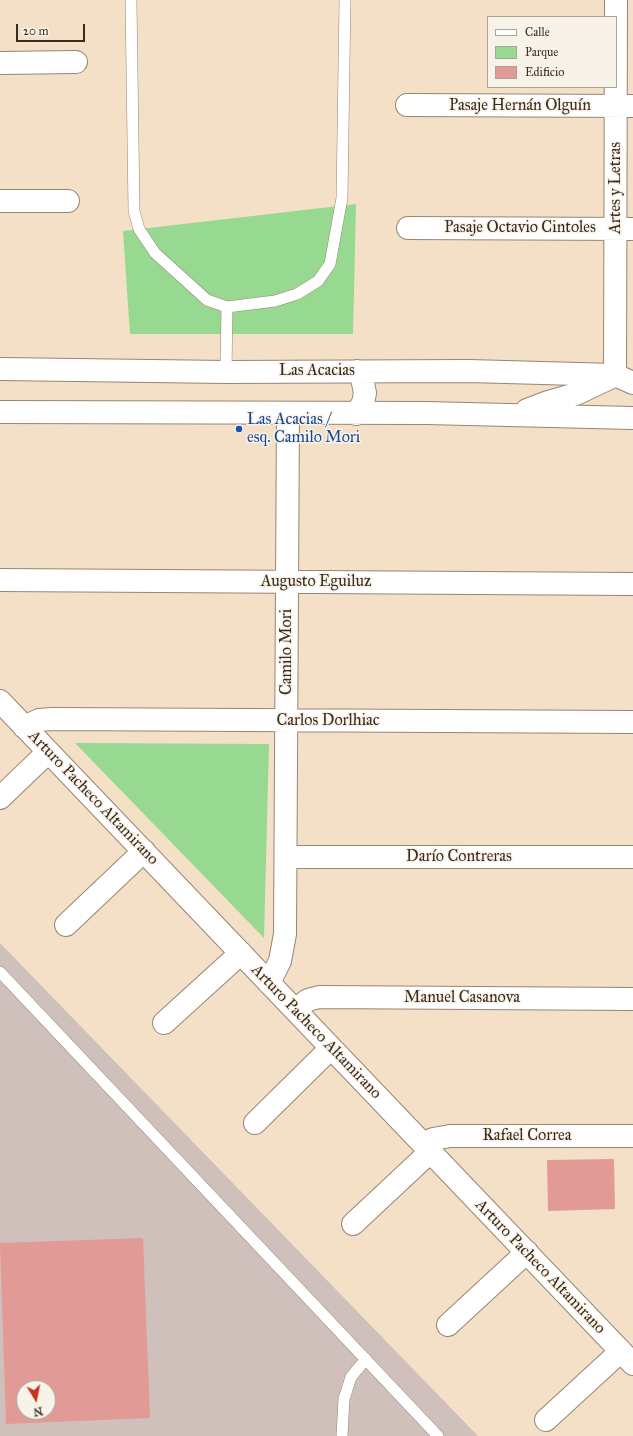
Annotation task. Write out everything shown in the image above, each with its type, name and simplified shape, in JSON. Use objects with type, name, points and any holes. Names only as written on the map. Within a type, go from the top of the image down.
[{"type":"street","name":"Artes y Letras","points":[[616,0],[625,106],[624,229],[627,377]]},
{"type":"street","points":[[0,63],[76,62]]},
{"type":"street","name":"Pasaje Hernán Olguín","points":[[407,105],[625,106]]},
{"type":"street","points":[[0,201],[68,200]]},
{"type":"street","name":"Pasaje Octavio Cintoles","points":[[408,228],[624,229]]},
{"type":"street","name":"Las Acacias","points":[[0,369],[226,372],[469,371],[627,377]]},
{"type":"street","points":[[356,414],[363,403],[365,393],[362,378],[357,371]]},
{"type":"street","points":[[518,414],[548,402],[627,377]]},
{"type":"street","points":[[0,412],[518,414],[633,418]]},
{"type":"street","name":"Camilo Mori","points":[[269,983],[280,961],[284,948],[286,857],[288,413]]},
{"type":"street","name":"Augusto Eguiluz","points":[[0,580],[633,584]]},
{"type":"street","name":"Arturo Pacheco Altamirano","points":[[0,701],[627,1357]]},
{"type":"street","name":"Carlos Dorlhiac","points":[[24,727],[39,720],[52,719],[633,722]]},
{"type":"street","points":[[0,798],[48,752]]},
{"type":"street","points":[[66,925],[144,851]]},
{"type":"street","name":"Darío Contreras","points":[[286,857],[633,857]]},
{"type":"street","points":[[164,1023],[241,953]]},
{"type":"street","name":"Manuel Casanova","points":[[295,1010],[308,1000],[319,997],[633,999]]},
{"type":"street","points":[[256,1122],[331,1048]]},
{"type":"street","name":"Rafael Correa","points":[[427,1148],[433,1139],[450,1136],[633,1136]]},
{"type":"street","points":[[353,1224],[427,1148]]},
{"type":"street","points":[[448,1325],[527,1252]]},
{"type":"street","points":[[546,1420],[627,1357]]},
{"type":"lane","points":[[131,0],[134,211],[138,229],[155,253],[207,300],[227,307],[275,301],[297,294],[318,281],[330,264],[342,198],[345,0]]},
{"type":"lane","points":[[226,372],[227,307]]},
{"type":"lane","points":[[2,977],[438,1436]]},
{"type":"lane","points":[[342,1436],[344,1399],[351,1377],[366,1359]]},
{"type":"shaded area","points":[[0,943],[478,1436],[0,1436]]},
{"type":"green space","points":[[356,204],[353,334],[130,334],[123,231]]},
{"type":"green space","points":[[75,743],[269,744],[264,938]]},
{"type":"building","points":[[614,1159],[615,1209],[548,1211],[547,1160]]},
{"type":"building","points":[[143,1238],[150,1418],[6,1424],[0,1243]]},
{"type":"place","name":"Las Acacias / esq. Camilo Mori","points":[[239,429]]}]
